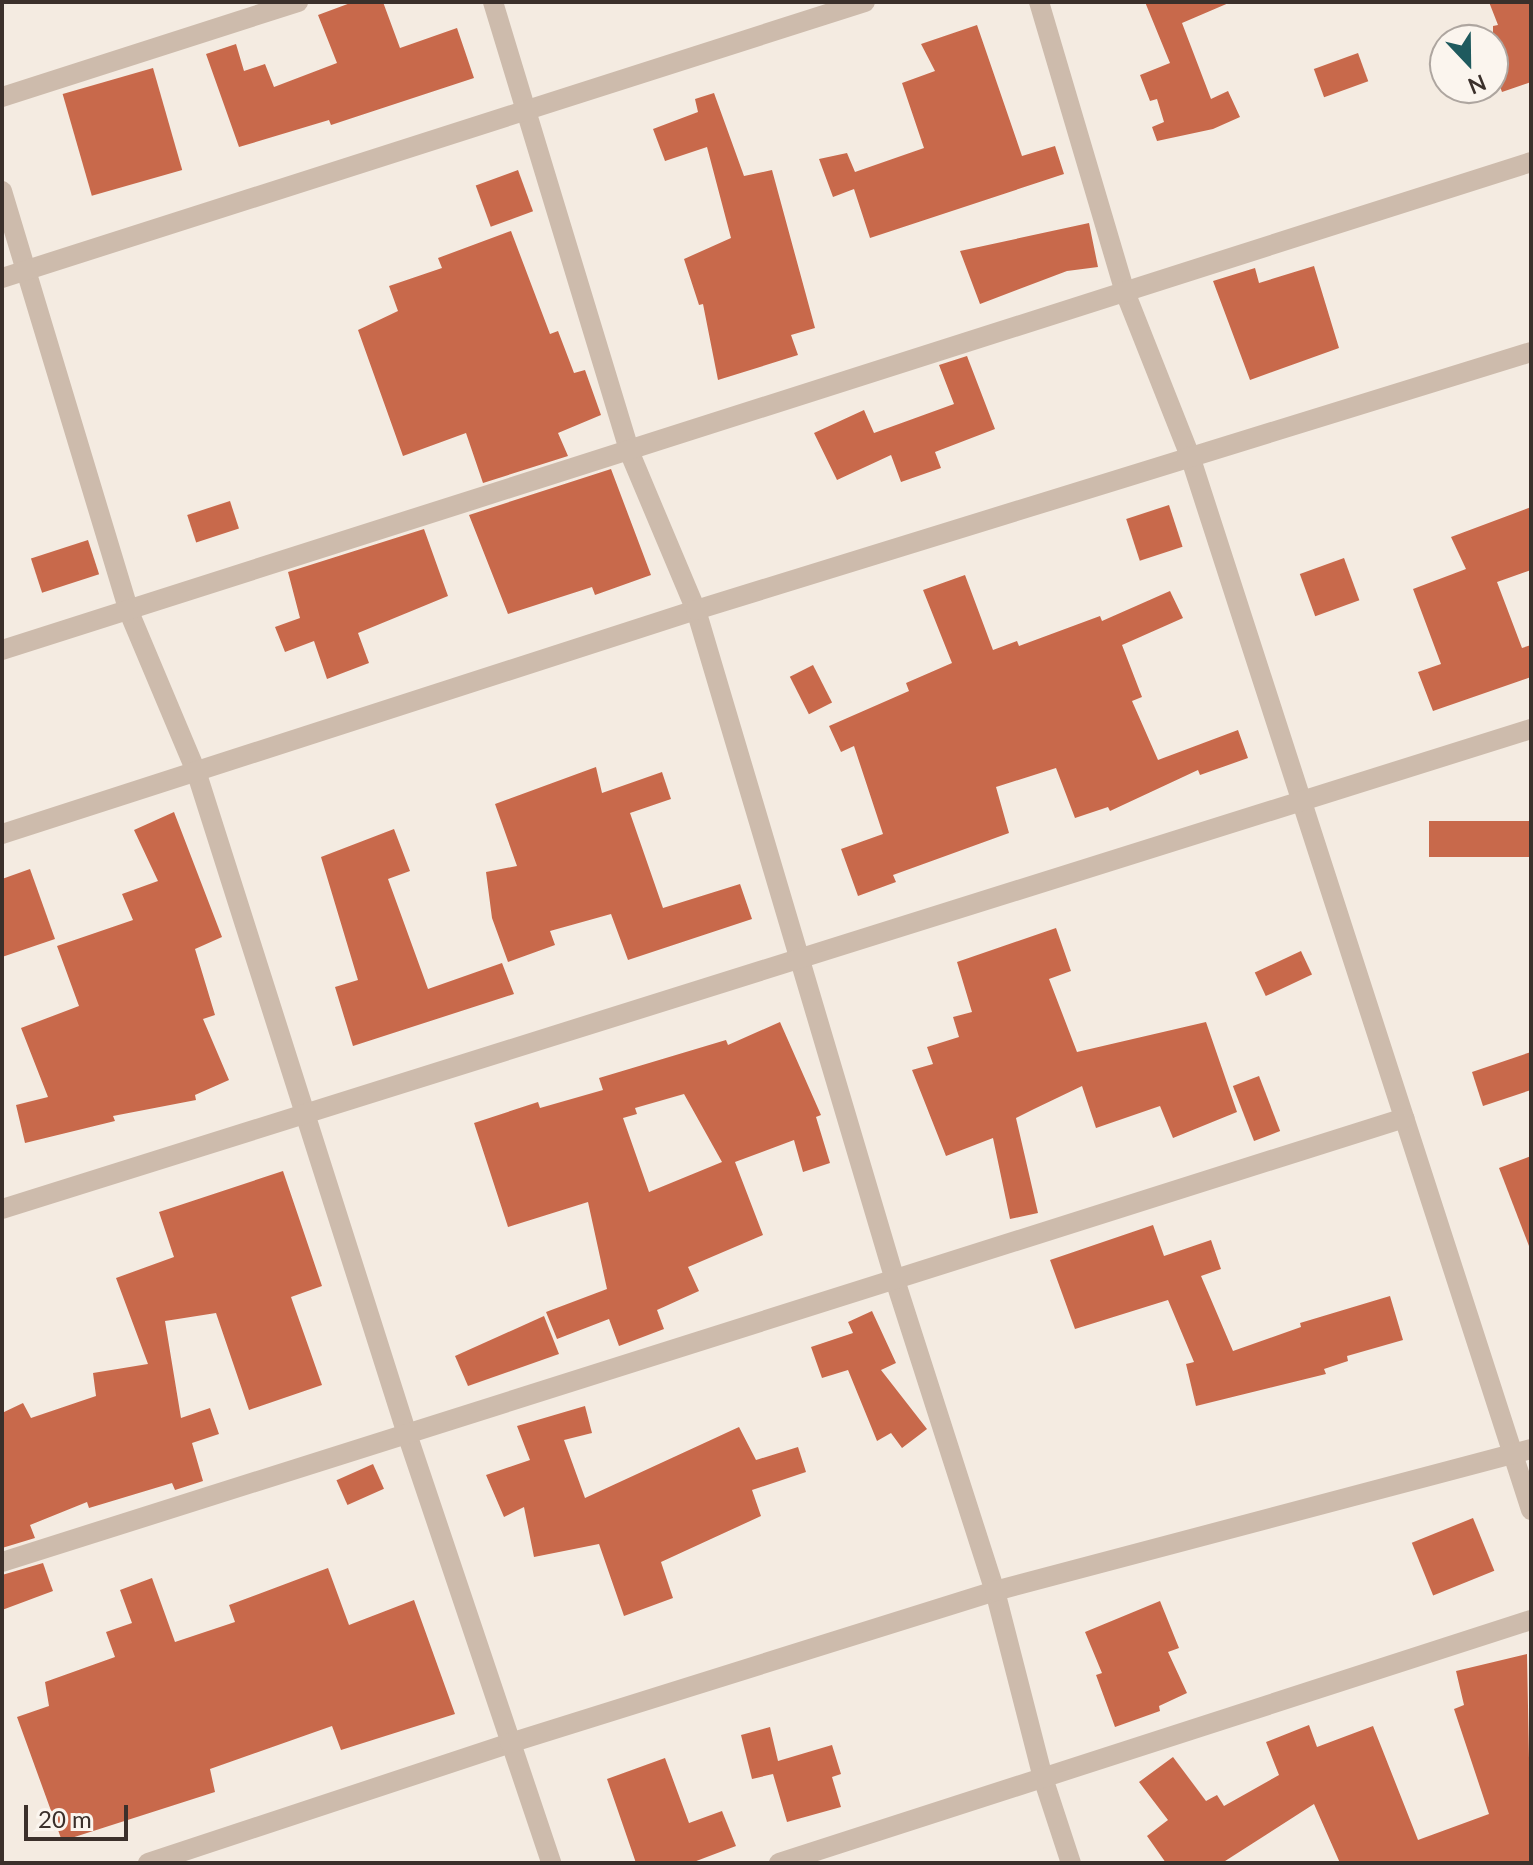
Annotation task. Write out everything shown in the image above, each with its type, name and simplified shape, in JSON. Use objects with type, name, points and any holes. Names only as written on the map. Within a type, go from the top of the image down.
[{"type":"street","points":[[2,97],[298,2]]},
{"type":"street","points":[[493,2],[529,109],[629,451],[696,610],[895,1280],[995,1591],[1043,1778],[1071,1863]]},
{"type":"street","points":[[2,278],[865,2]]},
{"type":"street","points":[[1039,2],[1125,292],[1190,456],[1404,1118],[1522,1452],[1531,1510]]},
{"type":"street","points":[[2,650],[129,612],[1531,162]]},
{"type":"street","points":[[2,191],[129,612],[196,771],[407,1434],[551,1863]]},
{"type":"street","points":[[2,834],[696,610],[1531,352]]},
{"type":"street","points":[[2,1209],[302,1111],[1303,805],[1531,729]]},
{"type":"street","points":[[2,1562],[1404,1118]]},
{"type":"street","points":[[148,1863],[510,1743],[995,1591],[1522,1452]]},
{"type":"street","points":[[779,1863],[1531,1620]]},
{"type":"building","points":[[353,2],[383,2],[400,48],[457,28],[474,78],[331,125],[329,120],[239,147],[206,54],[236,44],[244,71],[265,64],[274,87],[337,63],[318,15]]},
{"type":"building","points":[[1145,2],[1231,2],[1182,23],[1211,99],[1228,91],[1240,117],[1213,129],[1157,141],[1152,127],[1164,122],[1157,99],[1150,101],[1140,75],[1170,63]]},
{"type":"building","points":[[1489,2],[1531,2],[1531,82],[1509,90],[1509,24],[1498,24]]},
{"type":"building","points":[[977,25],[1022,156],[1055,146],[1064,174],[870,238],[854,189],[833,197],[819,159],[847,153],[855,172],[924,148],[902,83],[935,71],[921,44]]},
{"type":"building","points":[[1358,53],[1368,81],[1324,97],[1314,69]]},
{"type":"building","points":[[153,68],[182,170],[92,196],[63,94]]},
{"type":"building","points":[[714,93],[744,176],[772,170],[815,328],[791,335],[798,355],[718,380],[703,304],[699,305],[684,259],[731,238],[707,147],[665,161],[653,129],[698,112],[695,99]]},
{"type":"building","points":[[518,170],[533,211],[491,227],[476,185]]},
{"type":"building","points":[[1089,223],[1098,267],[1067,271],[980,304],[960,251]]},
{"type":"building","points":[[511,231],[550,334],[558,331],[574,373],[585,370],[601,415],[558,433],[568,456],[483,483],[466,433],[403,456],[358,330],[398,311],[389,286],[442,268],[438,258]]},
{"type":"building","points":[[1314,266],[1339,348],[1250,380],[1213,281],[1255,268],[1259,283]]},
{"type":"building","points":[[967,356],[995,429],[935,452],[941,468],[901,482],[891,455],[837,480],[814,433],[864,410],[874,433],[954,404],[939,365]]},
{"type":"building","points":[[611,469],[651,575],[595,595],[592,587],[508,614],[469,515]]},
{"type":"building","points":[[230,501],[239,529],[196,542],[187,515]]},
{"type":"building","points":[[1169,505],[1183,547],[1140,561],[1126,519]]},
{"type":"building","points":[[1531,507],[1531,570],[1497,582],[1522,648],[1531,645],[1531,677],[1433,711],[1418,672],[1441,664],[1413,589],[1466,569],[1451,537]]},
{"type":"building","points":[[424,529],[448,596],[358,633],[369,663],[327,679],[314,641],[285,652],[275,627],[300,618],[288,572]]},
{"type":"building","points":[[88,540],[99,574],[42,593],[31,559]]},
{"type":"building","points":[[1344,558],[1359,600],[1315,616],[1300,574]]},
{"type":"building","points":[[965,575],[993,650],[1017,641],[1019,646],[1100,616],[1102,621],[1170,591],[1183,618],[1122,645],[1142,697],[1132,701],[1158,760],[1238,730],[1248,758],[1200,775],[1198,770],[1110,811],[1108,807],[1075,818],[1056,768],[996,787],[1009,833],[893,875],[896,882],[858,896],[841,849],[883,834],[854,746],[841,752],[829,726],[909,691],[906,683],[952,663],[923,590]]},
{"type":"building","points":[[813,665],[832,702],[809,714],[790,677]]},
{"type":"building","points":[[596,767],[602,793],[662,772],[671,799],[630,813],[663,908],[740,884],[752,919],[628,960],[611,914],[550,931],[555,945],[508,962],[492,918],[486,872],[517,866],[495,804]]},
{"type":"building","points":[[174,812],[222,937],[195,949],[215,1015],[203,1019],[229,1080],[195,1095],[196,1100],[113,1116],[115,1121],[25,1143],[16,1105],[48,1097],[21,1028],[79,1006],[57,946],[133,920],[122,894],[158,881],[134,830]]},
{"type":"building","points":[[1429,821],[1531,821],[1531,857],[1429,857]]},
{"type":"building","points":[[394,829],[410,871],[388,879],[428,989],[502,963],[514,994],[353,1046],[335,987],[358,980],[321,857]]},
{"type":"building","points":[[30,869],[55,939],[2,957],[2,879]]},
{"type":"building","points":[[1056,928],[1071,971],[1049,979],[1077,1052],[1206,1022],[1237,1112],[1173,1138],[1160,1106],[1096,1128],[1082,1086],[1016,1118],[1038,1213],[1010,1219],[993,1138],[946,1156],[912,1070],[933,1064],[927,1047],[959,1037],[953,1017],[972,1012],[957,962]]},
{"type":"building","points":[[1301,951],[1312,975],[1266,996],[1255,973]]},
{"type":"building","points":[[780,1022],[821,1115],[816,1117],[830,1163],[803,1172],[794,1140],[735,1162],[763,1235],[688,1267],[699,1291],[657,1310],[664,1329],[619,1346],[609,1319],[557,1339],[546,1312],[607,1289],[588,1202],[508,1227],[474,1123],[538,1102],[540,1108],[603,1090],[599,1078],[726,1040],[728,1045]],"holes":[[[684,1094],[722,1162],[649,1192],[623,1118],[637,1114],[635,1108]]]},
{"type":"building","points":[[1531,1052],[1531,1090],[1483,1106],[1472,1072]]},
{"type":"building","points":[[1259,1076],[1280,1131],[1254,1141],[1233,1086]]},
{"type":"building","points":[[1531,1156],[1531,1246],[1529,1246],[1499,1168]]},
{"type":"building","points":[[283,1171],[322,1286],[291,1297],[322,1385],[249,1410],[216,1313],[165,1321],[181,1418],[210,1408],[219,1434],[192,1443],[203,1481],[175,1490],[172,1483],[89,1508],[87,1502],[30,1525],[35,1538],[2,1548],[2,1413],[23,1403],[31,1418],[96,1396],[93,1373],[148,1364],[116,1278],[174,1257],[159,1212]]},
{"type":"building","points":[[1153,1225],[1164,1256],[1211,1240],[1221,1269],[1201,1276],[1233,1351],[1301,1327],[1300,1323],[1390,1296],[1403,1340],[1347,1356],[1348,1361],[1324,1369],[1326,1374],[1196,1406],[1186,1364],[1194,1362],[1168,1300],[1075,1329],[1050,1260]]},
{"type":"building","points":[[872,1311],[896,1363],[881,1370],[927,1429],[902,1448],[891,1433],[877,1441],[848,1370],[822,1378],[811,1347],[853,1333],[848,1322]]},
{"type":"building","points":[[544,1316],[559,1354],[468,1386],[455,1356]]},
{"type":"building","points":[[585,1406],[592,1433],[564,1440],[585,1498],[739,1427],[756,1460],[798,1447],[806,1472],[752,1490],[761,1516],[661,1562],[673,1598],[624,1616],[599,1544],[534,1557],[524,1507],[504,1517],[486,1475],[530,1460],[517,1426]]},
{"type":"building","points":[[373,1464],[384,1489],[347,1505],[336,1480]]},
{"type":"building","points":[[1473,1518],[1494,1571],[1433,1596],[1412,1543]]},
{"type":"building","points":[[43,1563],[53,1591],[2,1610],[2,1575]]},
{"type":"building","points":[[328,1568],[349,1625],[414,1600],[455,1714],[341,1750],[332,1726],[210,1769],[215,1792],[62,1841],[17,1717],[49,1706],[45,1682],[115,1657],[106,1632],[132,1623],[120,1590],[152,1578],[175,1642],[235,1622],[229,1605]]},
{"type":"building","points":[[1160,1601],[1179,1648],[1168,1652],[1187,1693],[1159,1706],[1160,1711],[1115,1727],[1096,1675],[1102,1673],[1085,1632]]},
{"type":"building","points":[[1527,1654],[1531,1863],[1340,1863],[1314,1804],[1222,1863],[1166,1863],[1147,1836],[1168,1820],[1139,1782],[1173,1757],[1206,1801],[1217,1795],[1224,1806],[1279,1775],[1266,1742],[1309,1725],[1317,1747],[1373,1726],[1418,1840],[1489,1814],[1454,1709],[1464,1705],[1456,1671]]},
{"type":"building","points":[[770,1727],[778,1761],[832,1745],[841,1774],[832,1777],[841,1807],[787,1822],[773,1774],[752,1779],[741,1735]]},
{"type":"building","points":[[665,1758],[689,1823],[722,1811],[736,1846],[691,1863],[636,1863],[607,1779]]}]
